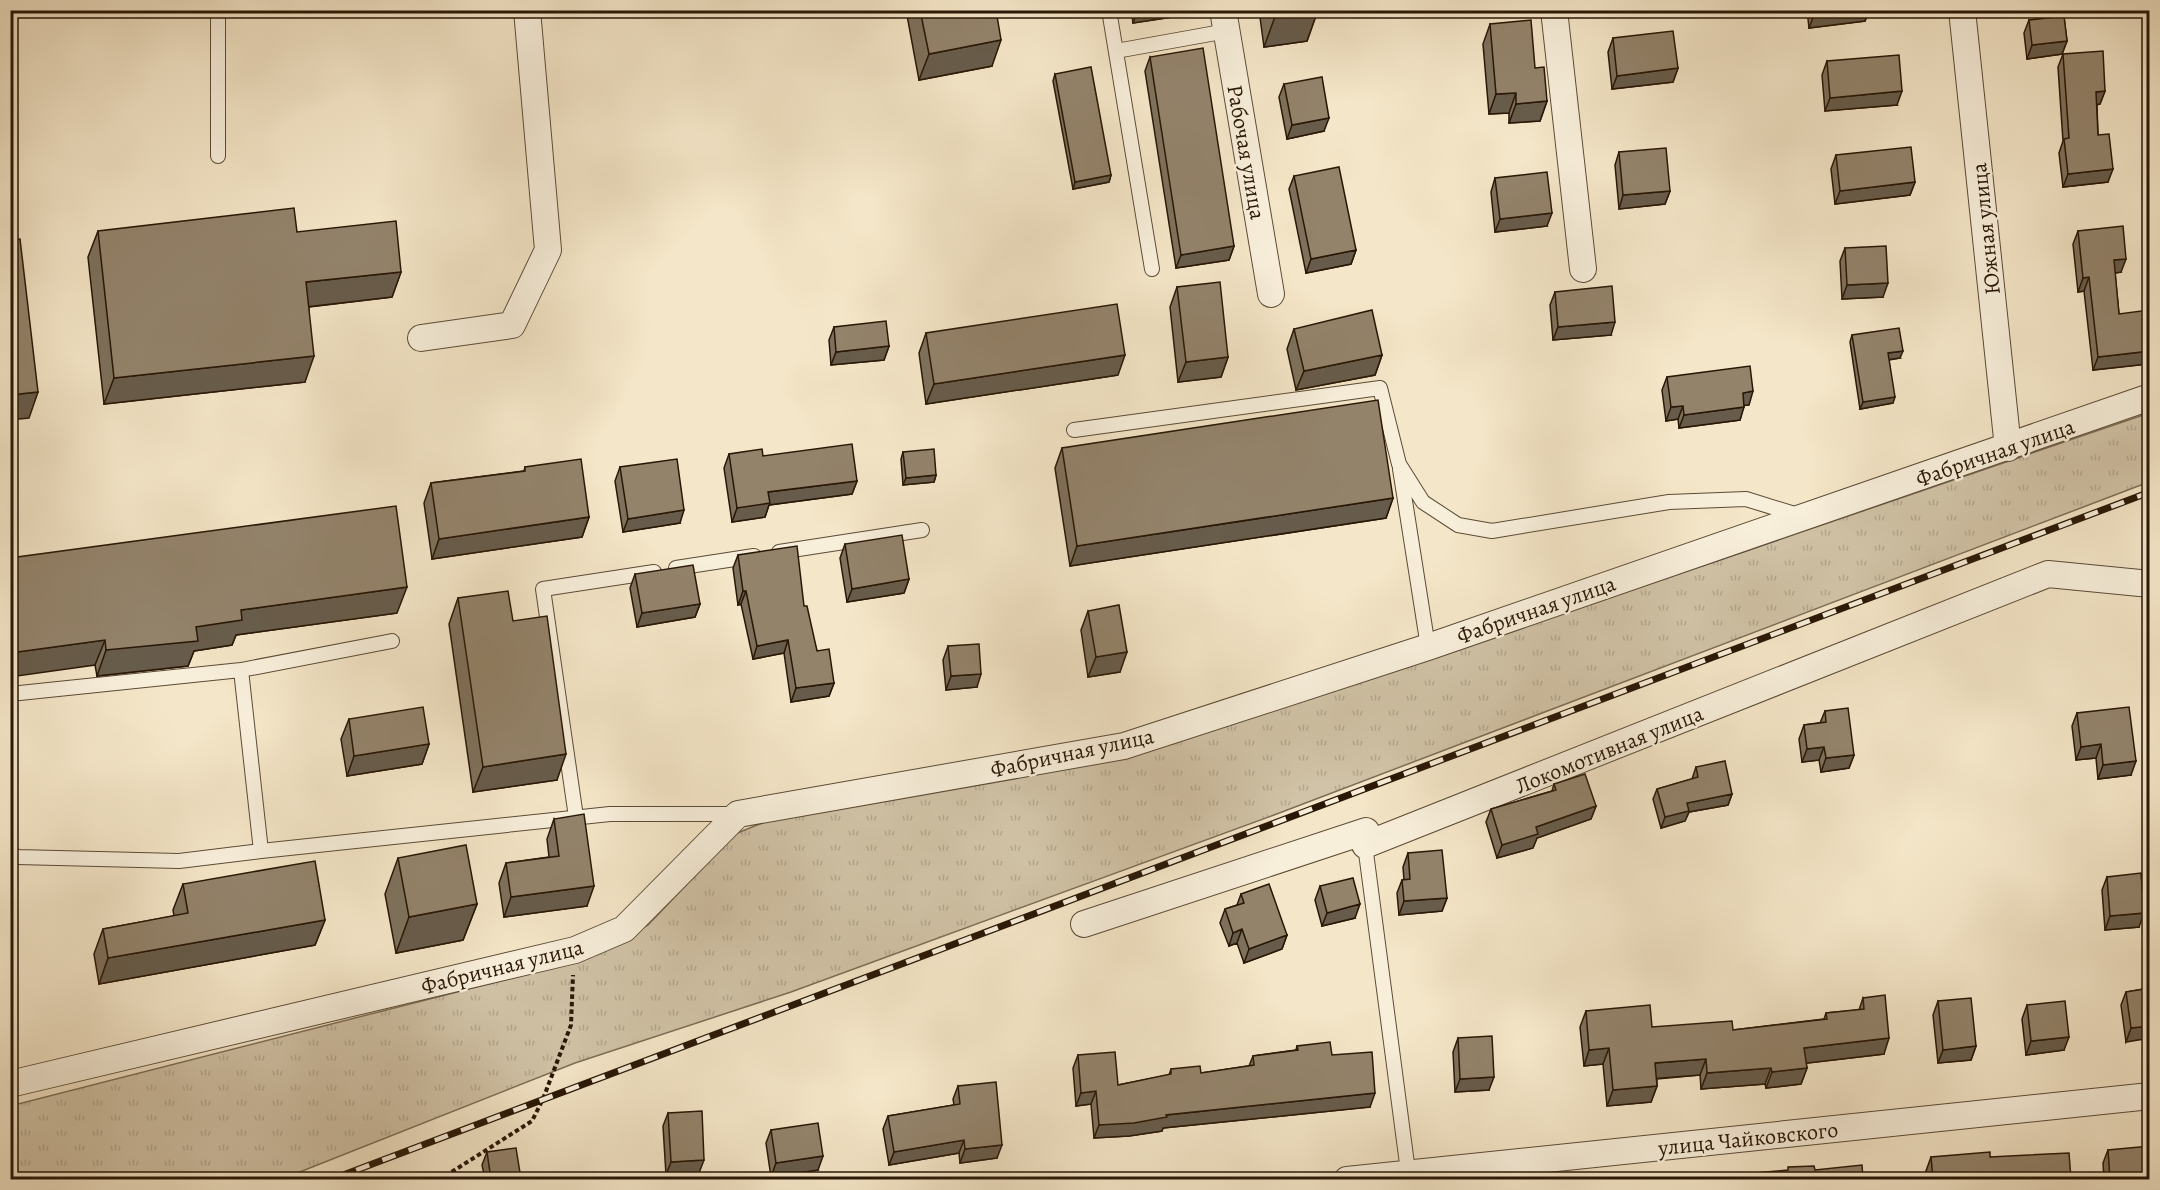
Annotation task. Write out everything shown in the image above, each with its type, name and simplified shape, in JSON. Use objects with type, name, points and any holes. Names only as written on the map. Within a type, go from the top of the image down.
[{"type":"street","points":[[421,338],[512,325],[548,250],[527,10]]},
{"type":"street","points":[[1554,10],[1583,269]]},
{"type":"street","name":"Южная улица","points":[[1962,10],[2008,448]]},
{"type":"street","name":"Рабочая улица","points":[[1225,21],[1271,294]]},
{"type":"street","name":"Фабричная улица","points":[[10,1084],[575,951],[624,929],[738,814],[1124,746],[1428,647],[2150,397]]},
{"type":"street","name":"Локомотивная улица","points":[[1365,845],[2048,574],[2150,584]]},
{"type":"street","points":[[1084,924],[1366,831],[1365,845]]},
{"type":"street","name":"улица Чайковского","points":[[1347,1179],[1408,1176],[2150,1096]]},
{"type":"lane","points":[[218,10],[218,156]]},
{"type":"lane","points":[[1109,10],[1152,269]]},
{"type":"lane","points":[[1116,51],[1225,21]]},
{"type":"lane","points":[[1074,430],[1380,388],[1399,464],[1428,647]]},
{"type":"lane","points":[[1399,464],[1423,502],[1458,525],[1492,531],[1669,502],[1746,499],[1803,517]]},
{"type":"lane","points":[[576,818],[543,589],[922,530]]},
{"type":"lane","points":[[10,694],[241,670],[392,641]]},
{"type":"lane","points":[[241,670],[261,851]]},
{"type":"lane","points":[[10,852],[17,857],[179,861],[610,814],[738,814]]},
{"type":"lane","points":[[1365,845],[1408,1176]]},
{"type":"path","points":[[439,1179],[532,1121],[543,1099],[571,1025],[575,951]]},
{"type":"green space","points":[[2149,413],[2149,482],[1274,815],[791,992],[575,1063],[282,1179],[11,1179],[10,1106],[559,966],[611,947],[648,925],[735,834],[762,823],[1259,710],[1714,562]]},
{"type":"building","points":[[920,10],[996,10],[1001,40],[929,54]]},
{"type":"building","points":[[1814,10],[1846,10],[1814,15]]},
{"type":"building","points":[[2064,16],[2067,41],[2032,45],[2029,20]]},
{"type":"building","points":[[1531,20],[1535,68],[1544,67],[1547,101],[1516,104],[1516,93],[1496,94],[1490,24]]},
{"type":"building","points":[[1673,31],[1678,68],[1617,76],[1613,38]]},
{"type":"building","points":[[1203,48],[1234,246],[1181,255],[1150,57]]},
{"type":"building","points":[[2103,51],[2105,91],[2096,92],[2098,135],[2109,134],[2113,169],[2068,174],[2064,139],[2069,138],[2063,54]]},
{"type":"building","points":[[1899,55],[1902,91],[1830,98],[1827,61]]},
{"type":"building","points":[[1091,67],[1111,175],[1075,182],[1055,74]]},
{"type":"building","points":[[1322,77],[1329,118],[1292,125],[1284,84]]},
{"type":"building","points":[[1911,147],[1915,182],[1840,191],[1836,155]]},
{"type":"building","points":[[1666,148],[1670,191],[1623,195],[1619,152]]},
{"type":"building","points":[[1339,167],[1356,250],[1311,259],[1294,176]]},
{"type":"building","points":[[1547,172],[1552,213],[1500,219],[1495,178]]},
{"type":"building","points":[[294,208],[297,232],[396,221],[401,272],[306,282],[314,356],[114,378],[98,231]]},
{"type":"building","points":[[2123,226],[2126,259],[2114,260],[2119,314],[2149,310],[2150,351],[2098,357],[2089,277],[2083,278],[2078,231]]},
{"type":"building","points":[[20,239],[38,392],[10,395],[10,240]]},
{"type":"building","points":[[1886,246],[1888,283],[1847,285],[1845,248]]},
{"type":"building","points":[[1220,282],[1228,357],[1186,362],[1177,287]]},
{"type":"building","points":[[1612,286],[1615,322],[1558,327],[1555,292]]},
{"type":"building","points":[[1117,304],[1125,355],[934,384],[926,333]]},
{"type":"building","points":[[1372,310],[1382,355],[1304,371],[1294,329]]},
{"type":"building","points":[[886,321],[889,346],[836,352],[834,327]]},
{"type":"building","points":[[1899,328],[1903,351],[1888,353],[1895,397],[1863,402],[1852,335]]},
{"type":"building","points":[[1750,366],[1753,391],[1743,393],[1744,407],[1684,415],[1683,406],[1671,407],[1667,377]]},
{"type":"building","points":[[1378,400],[1393,498],[1077,546],[1062,448]]},
{"type":"building","points":[[852,444],[857,481],[768,492],[770,503],[737,508],[729,454],[762,449],[763,456]]},
{"type":"building","points":[[934,449],[936,475],[906,478],[903,452]]},
{"type":"building","points":[[581,459],[589,517],[439,539],[431,483],[525,471],[525,467]]},
{"type":"building","points":[[677,459],[684,510],[628,519],[620,467]]},
{"type":"building","points":[[396,506],[407,587],[241,610],[242,620],[196,627],[198,641],[106,650],[105,640],[10,653],[10,558]]},
{"type":"building","points":[[902,535],[909,579],[852,589],[845,544]]},
{"type":"building","points":[[797,546],[804,606],[807,606],[817,651],[829,649],[834,683],[796,688],[788,640],[757,646],[746,591],[743,591],[738,555]]},
{"type":"building","points":[[693,565],[700,604],[642,613],[635,574]]},
{"type":"building","points":[[508,591],[513,621],[547,616],[566,754],[483,767],[458,598]]},
{"type":"building","points":[[1119,605],[1127,652],[1096,657],[1088,611]]},
{"type":"building","points":[[979,644],[981,674],[951,676],[948,646]]},
{"type":"building","points":[[423,707],[429,744],[354,756],[349,719]]},
{"type":"building","points":[[2129,707],[2136,761],[2103,765],[2101,744],[2081,747],[2077,713]]},
{"type":"building","points":[[1848,708],[1854,755],[1826,758],[1824,747],[1807,749],[1804,725],[1826,722],[1825,711]]},
{"type":"building","points":[[1725,761],[1732,794],[1687,803],[1689,811],[1665,817],[1657,789],[1698,777],[1696,767]]},
{"type":"building","points":[[1585,774],[1596,806],[1536,827],[1538,834],[1502,845],[1491,809],[1556,790],[1554,784]]},
{"type":"building","points":[[584,814],[594,886],[511,897],[506,863],[559,856],[554,819]]},
{"type":"building","points":[[466,845],[477,904],[409,917],[398,858]]},
{"type":"building","points":[[1442,850],[1447,898],[1404,901],[1402,880],[1410,879],[1408,853]]},
{"type":"building","points":[[315,861],[325,920],[108,958],[103,929],[188,913],[183,884]]},
{"type":"building","points":[[2141,873],[2144,913],[2110,916],[2107,877]]},
{"type":"building","points":[[1353,878],[1360,904],[1327,913],[1320,886]]},
{"type":"building","points":[[1269,884],[1287,935],[1249,949],[1242,929],[1233,933],[1225,909],[1244,903],[1241,894]]},
{"type":"building","points":[[2150,988],[2150,1026],[2131,1028],[2126,992]]},
{"type":"building","points":[[1885,995],[1889,1038],[1804,1048],[1807,1068],[1772,1072],[1771,1068],[1707,1073],[1706,1059],[1655,1063],[1657,1086],[1613,1090],[1609,1048],[1589,1050],[1586,1011],[1650,1005],[1652,1027],[1732,1021],[1733,1030],[1827,1019],[1826,1013],[1864,1009],[1863,998]]},
{"type":"building","points":[[1971,998],[1976,1046],[1943,1050],[1938,1001]]},
{"type":"building","points":[[2065,1001],[2069,1037],[2031,1041],[2027,1005]]},
{"type":"building","points":[[1492,1036],[1494,1077],[1460,1079],[1458,1038]]},
{"type":"building","points":[[1330,1042],[1332,1055],[1372,1052],[1375,1093],[1166,1115],[1167,1117],[1134,1123],[1099,1125],[1096,1091],[1081,1093],[1078,1055],[1115,1052],[1118,1085],[1171,1074],[1171,1069],[1200,1066],[1201,1073],[1254,1065],[1253,1056],[1298,1050],[1297,1046]]},
{"type":"building","points":[[996,1082],[1002,1145],[965,1149],[964,1140],[894,1152],[888,1116],[960,1104],[958,1086]]},
{"type":"building","points":[[702,1111],[704,1160],[671,1162],[668,1113]]},
{"type":"building","points":[[818,1123],[823,1156],[776,1163],[771,1130]]},
{"type":"building","points":[[2150,1146],[2150,1179],[2110,1179],[2108,1150]]},
{"type":"building","points":[[516,1148],[521,1179],[491,1179],[487,1152]]},
{"type":"building","points":[[1990,1152],[1990,1157],[2069,1153],[2071,1179],[1933,1179],[1931,1157]]},
{"type":"building","points":[[1862,1165],[1863,1179],[1722,1179],[1722,1176],[1788,1170],[1788,1167],[1814,1166],[1815,1170]]},
{"type":"railway","points":[[330,1180],[2150,492]]}]
